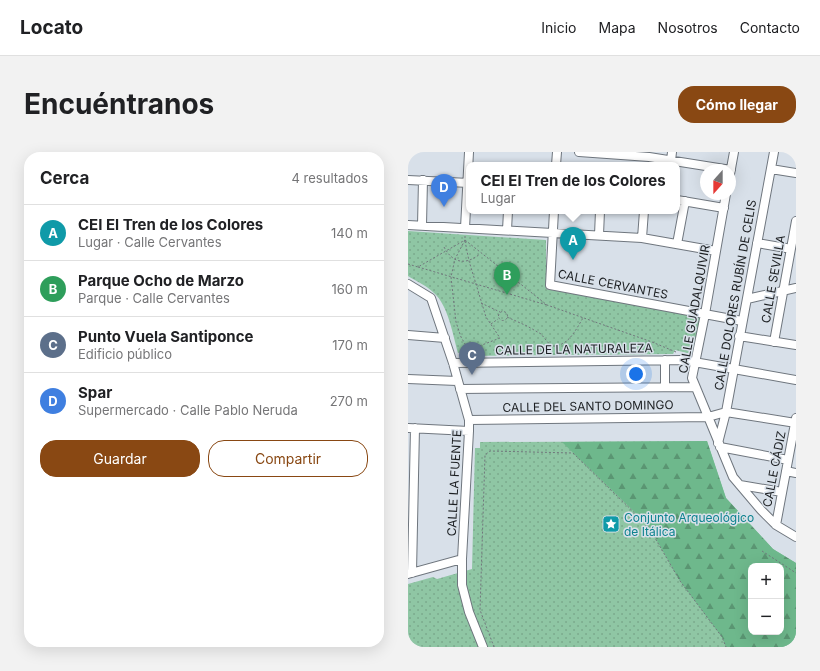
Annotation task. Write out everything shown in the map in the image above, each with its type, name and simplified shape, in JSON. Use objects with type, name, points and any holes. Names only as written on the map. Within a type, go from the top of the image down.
[{"type":"street","points":[[469,152],[469,162]]},
{"type":"street","points":[[556,162],[557,152]]},
{"type":"street","points":[[579,152],[624,154],[648,161],[672,156],[701,164]]},
{"type":"street","points":[[732,164],[734,152]]},
{"type":"street","name":"CALLE DOLORES RUBÍN DE CELIS","points":[[719,445],[774,152]]},
{"type":"street","points":[[771,169],[796,173]]},
{"type":"street","points":[[408,180],[466,183]]},
{"type":"street","points":[[422,225],[423,180]]},
{"type":"street","name":"CALLE GUADALQUIVIR","points":[[725,200],[692,378],[733,477],[776,525],[796,537]]},
{"type":"street","points":[[680,212],[681,201],[724,208]]},
{"type":"street","points":[[465,228],[466,213]]},
{"type":"street","points":[[507,230],[508,214]]},
{"type":"street","name":"CALLE CERVANTES","points":[[554,214],[550,285],[742,321]]},
{"type":"street","points":[[599,235],[600,214]]},
{"type":"street","points":[[642,238],[644,214]]},
{"type":"street","points":[[677,244],[680,214]]},
{"type":"street","name":"CALLE SEVILLA","points":[[774,342],[796,221]]},
{"type":"street","points":[[408,225],[642,238],[716,250]]},
{"type":"street","points":[[757,243],[786,248]]},
{"type":"street","name":"CALLE LA FUENTE","points":[[408,284],[431,298],[453,363],[469,420],[462,585],[483,647]]},
{"type":"street","points":[[747,299],[796,288]]},
{"type":"street","points":[[408,335],[445,338]]},
{"type":"street","points":[[739,336],[796,345]]},
{"type":"street","points":[[665,360],[665,387]]},
{"type":"street","name":"CALLE DE LA NATURALEZA","points":[[453,363],[683,360],[796,380]]},
{"type":"street","points":[[408,379],[458,385],[695,387]]},
{"type":"street","points":[[726,412],[796,421]]},
{"type":"street","name":"CALLE DEL SANTO DOMINGO","points":[[469,420],[708,417],[726,412]]},
{"type":"street","name":"CALLE CÁDIZ","points":[[776,525],[796,421]]},
{"type":"street","points":[[462,560],[410,573],[411,428],[469,431]]},
{"type":"street","points":[[719,445],[788,460]]},
{"type":"street","points":[[786,471],[796,473]]},
{"type":"street","points":[[740,484],[782,492]]},
{"type":"path","points":[[453,363],[469,350],[500,338],[486,317],[481,303],[469,261],[465,240],[465,228]]},
{"type":"path","points":[[418,267],[465,240]]},
{"type":"path","points":[[465,240],[547,305]]},
{"type":"path","points":[[465,240],[455,259],[451,277],[456,322],[461,337],[469,350]]},
{"type":"path","points":[[444,247],[450,256],[459,261],[469,261],[481,253]]},
{"type":"path","points":[[408,264],[547,305],[652,342],[677,353],[683,360]]},
{"type":"path","points":[[481,303],[500,312],[505,312],[507,317],[541,334],[551,346],[563,344],[569,339],[584,318]]},
{"type":"path","points":[[499,319],[498,316],[500,312]]},
{"type":"path","points":[[490,324],[499,319],[503,321],[507,317]]},
{"type":"path","points":[[494,647],[480,610],[485,455],[490,451],[573,453],[648,526],[680,581],[722,637],[726,647]]},
{"type":"path","points":[[762,551],[796,573]]},
{"type":"green space","points":[[408,231],[546,240],[546,289],[701,317],[693,353],[675,350],[673,354],[465,356],[462,352],[458,353],[449,321],[439,298],[428,288],[408,276]]},
{"type":"green space","name":"Conjunto Arqueológico de Itálica","points":[[707,441],[726,498],[773,549],[796,563],[796,647],[408,647],[408,584],[433,577],[437,579],[472,569],[475,448],[480,448],[480,442]]},
{"type":"green space","points":[[707,441],[726,498],[773,549],[796,563],[796,647],[726,647],[722,637],[680,581],[648,525],[562,442]]},
{"type":"place","name":"Spar","points":[[444,207]]},
{"type":"place","name":"CEI El Tren de los Colores","points":[[573,260]]},
{"type":"place","name":"Parque Ocho de Marzo","points":[[507,295]]},
{"type":"place","name":"Punto Vuela Santiponce","points":[[472,375]]},
{"type":"place","name":"Conjunto Arqueológico de Itálica","points":[[611,524]]}]
